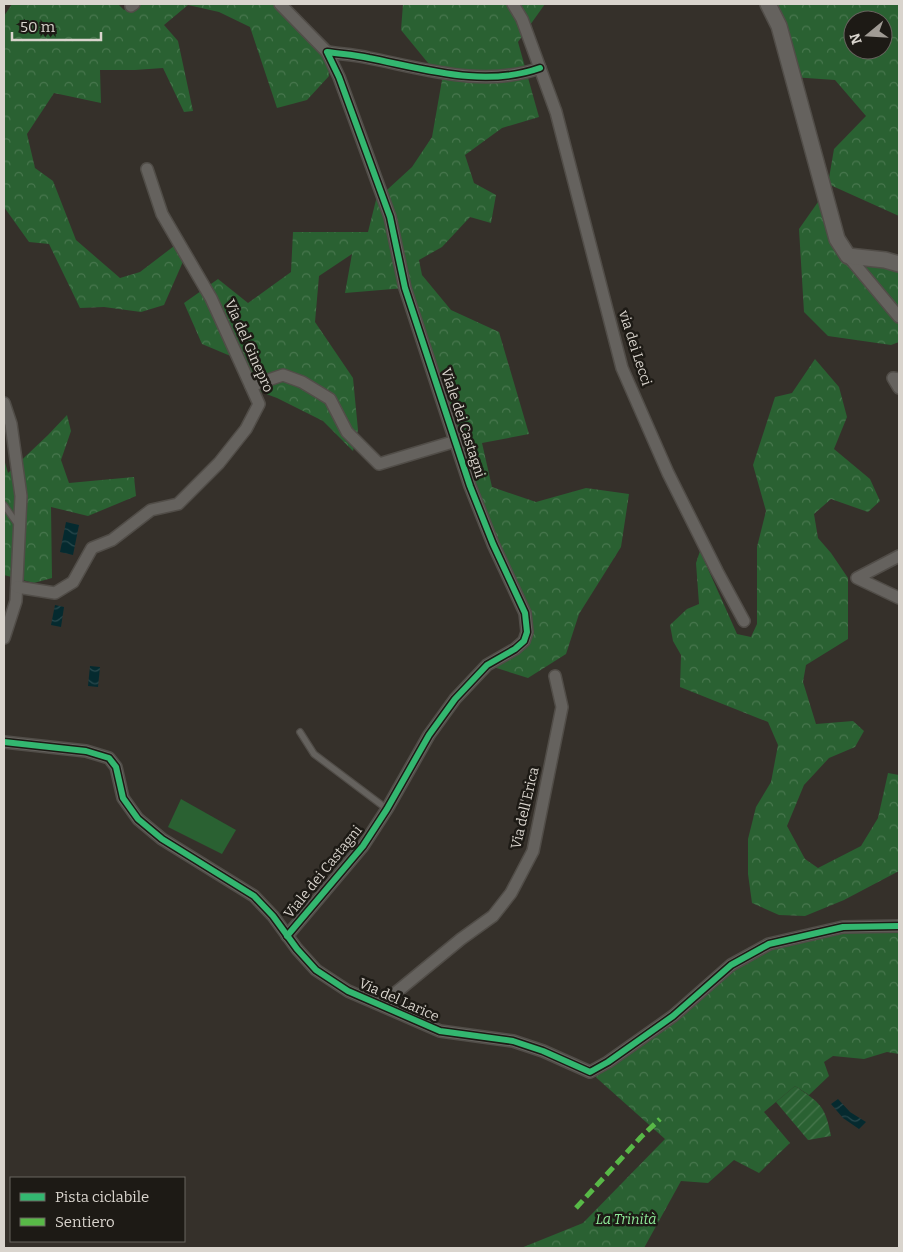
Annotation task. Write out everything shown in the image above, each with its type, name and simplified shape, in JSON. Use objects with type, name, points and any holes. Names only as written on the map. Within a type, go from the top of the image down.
[{"type":"street","points":[[280,4],[328,52],[469,77],[522,74],[540,68],[522,19],[513,4]]},
{"type":"street","points":[[768,4],[779,26],[837,239],[848,256],[899,317]]},
{"type":"street","name":"Viale dei Castagni","points":[[287,936],[363,846],[387,809],[429,735],[455,699],[486,665],[515,649],[524,641],[527,632],[525,613],[493,544],[470,486],[405,288],[390,217],[328,52]]},
{"type":"street","name":"via dei Lecci","points":[[540,68],[556,112],[622,368],[668,474],[716,571],[744,621]]},
{"type":"street","name":"Via del Ginepro","points":[[16,587],[55,592],[73,582],[92,548],[112,540],[151,510],[178,504],[219,463],[246,429],[259,404],[211,298],[162,214],[148,169]]},
{"type":"street","points":[[848,256],[885,260],[899,264]]},
{"type":"street","points":[[252,386],[283,376],[302,382],[330,399],[347,432],[379,464],[456,441]]},
{"type":"street","points":[[899,379],[893,378],[899,388]]},
{"type":"street","points":[[4,403],[11,424],[21,496],[16,602],[6,623],[4,638]]},
{"type":"street","points":[[899,556],[857,578],[899,598]]},
{"type":"street","name":"Via dell'Erica","points":[[382,1004],[461,939],[493,916],[511,893],[533,851],[562,707],[555,676]]},
{"type":"street","name":"Via del Larice","points":[[4,742],[86,751],[109,758],[116,766],[123,798],[138,818],[162,839],[254,896],[274,916],[287,936],[316,970],[348,991],[382,1004],[440,1031],[513,1041],[543,1051],[590,1072],[608,1062],[673,1016],[731,965],[769,944],[843,927],[899,926]]},
{"type":"lane","points":[[4,505],[19,527]]},
{"type":"lane","points":[[300,732],[314,754],[387,809]]},
{"type":"green space","points":[[12,4],[118,4],[124,10],[134,4],[280,4],[327,52],[329,76],[307,100],[277,108],[250,27],[219,12],[188,5],[164,25],[178,41],[193,111],[184,112],[163,68],[100,70],[101,103],[54,93],[27,134],[35,168],[53,181],[76,240],[120,278],[140,272],[178,243],[185,257],[164,305],[141,312],[104,307],[80,308],[49,244],[29,242],[4,207],[4,16]]},
{"type":"green space","points":[[403,4],[545,4],[518,42],[539,117],[502,128],[465,155],[474,183],[496,195],[491,223],[470,217],[442,247],[419,260],[422,275],[451,310],[499,332],[529,434],[482,443],[492,487],[536,502],[586,488],[629,494],[621,547],[579,614],[566,654],[528,678],[487,665],[527,632],[493,544],[405,288],[345,293],[352,254],[319,276],[315,322],[353,378],[358,430],[353,451],[323,421],[277,398],[253,389],[240,360],[202,344],[184,303],[218,279],[248,303],[291,272],[293,232],[368,232],[376,200],[412,167],[432,137],[442,80],[401,30]]},
{"type":"green space","points":[[770,4],[899,4],[899,216],[828,184],[834,149],[866,116],[835,80],[792,77]]},
{"type":"green space","points":[[825,192],[852,261],[899,264],[899,342],[891,345],[828,336],[804,312],[799,229]]},
{"type":"green space","points":[[815,359],[839,387],[847,417],[834,449],[870,479],[880,501],[868,512],[831,499],[814,514],[818,538],[848,578],[848,639],[806,665],[803,682],[816,724],[853,721],[864,731],[855,747],[829,758],[804,785],[787,826],[805,859],[818,868],[861,846],[878,818],[888,773],[899,775],[899,871],[844,900],[805,916],[779,915],[752,903],[748,874],[748,839],[756,807],[771,782],[778,745],[768,722],[680,687],[681,655],[673,641],[670,625],[687,609],[699,604],[696,563],[700,551],[737,634],[751,637],[757,624],[757,547],[766,511],[753,465],[775,397],[792,393]]},
{"type":"green space","points":[[67,415],[71,431],[61,460],[69,483],[134,477],[136,496],[88,516],[51,507],[52,578],[34,583],[4,575],[4,459],[8,473]]},
{"type":"green space","points":[[181,799],[236,830],[222,854],[168,827]]},
{"type":"green space","name":"La Trinità","points":[[899,926],[899,1054],[887,1052],[864,1059],[833,1056],[824,1062],[829,1076],[809,1095],[795,1086],[764,1112],[790,1143],[759,1173],[734,1160],[708,1183],[681,1181],[644,1248],[521,1248],[583,1223],[665,1139],[590,1072],[731,965],[773,943],[843,927]]},
{"type":"green space","points":[[795,1086],[816,1101],[824,1111],[831,1136],[808,1140],[776,1102]]},
{"type":"water","points":[[66,522],[79,525],[73,555],[60,552]]},
{"type":"water","points":[[55,605],[64,607],[61,627],[51,625]]},
{"type":"water","points":[[90,666],[100,667],[98,687],[88,686]]},
{"type":"water","points":[[838,1099],[850,1112],[866,1122],[859,1129],[843,1118],[831,1104]]},
{"type":"marked path","points":[[576,1208],[660,1119]]},
{"type":"cycle path","points":[[287,936],[363,846],[387,809],[429,735],[455,699],[487,665],[515,649],[524,641],[527,632],[525,613],[493,544],[470,486],[405,288],[390,217],[339,77],[327,52],[364,57],[454,75],[476,77],[519,74],[540,68]]},
{"type":"cycle path","points":[[4,742],[86,751],[109,758],[116,767],[123,798],[138,819],[162,839],[254,896],[273,916],[297,949],[316,970],[348,991],[440,1031],[513,1041],[543,1051],[590,1072],[608,1062],[673,1016],[731,965],[769,944],[843,927],[899,926]]}]
